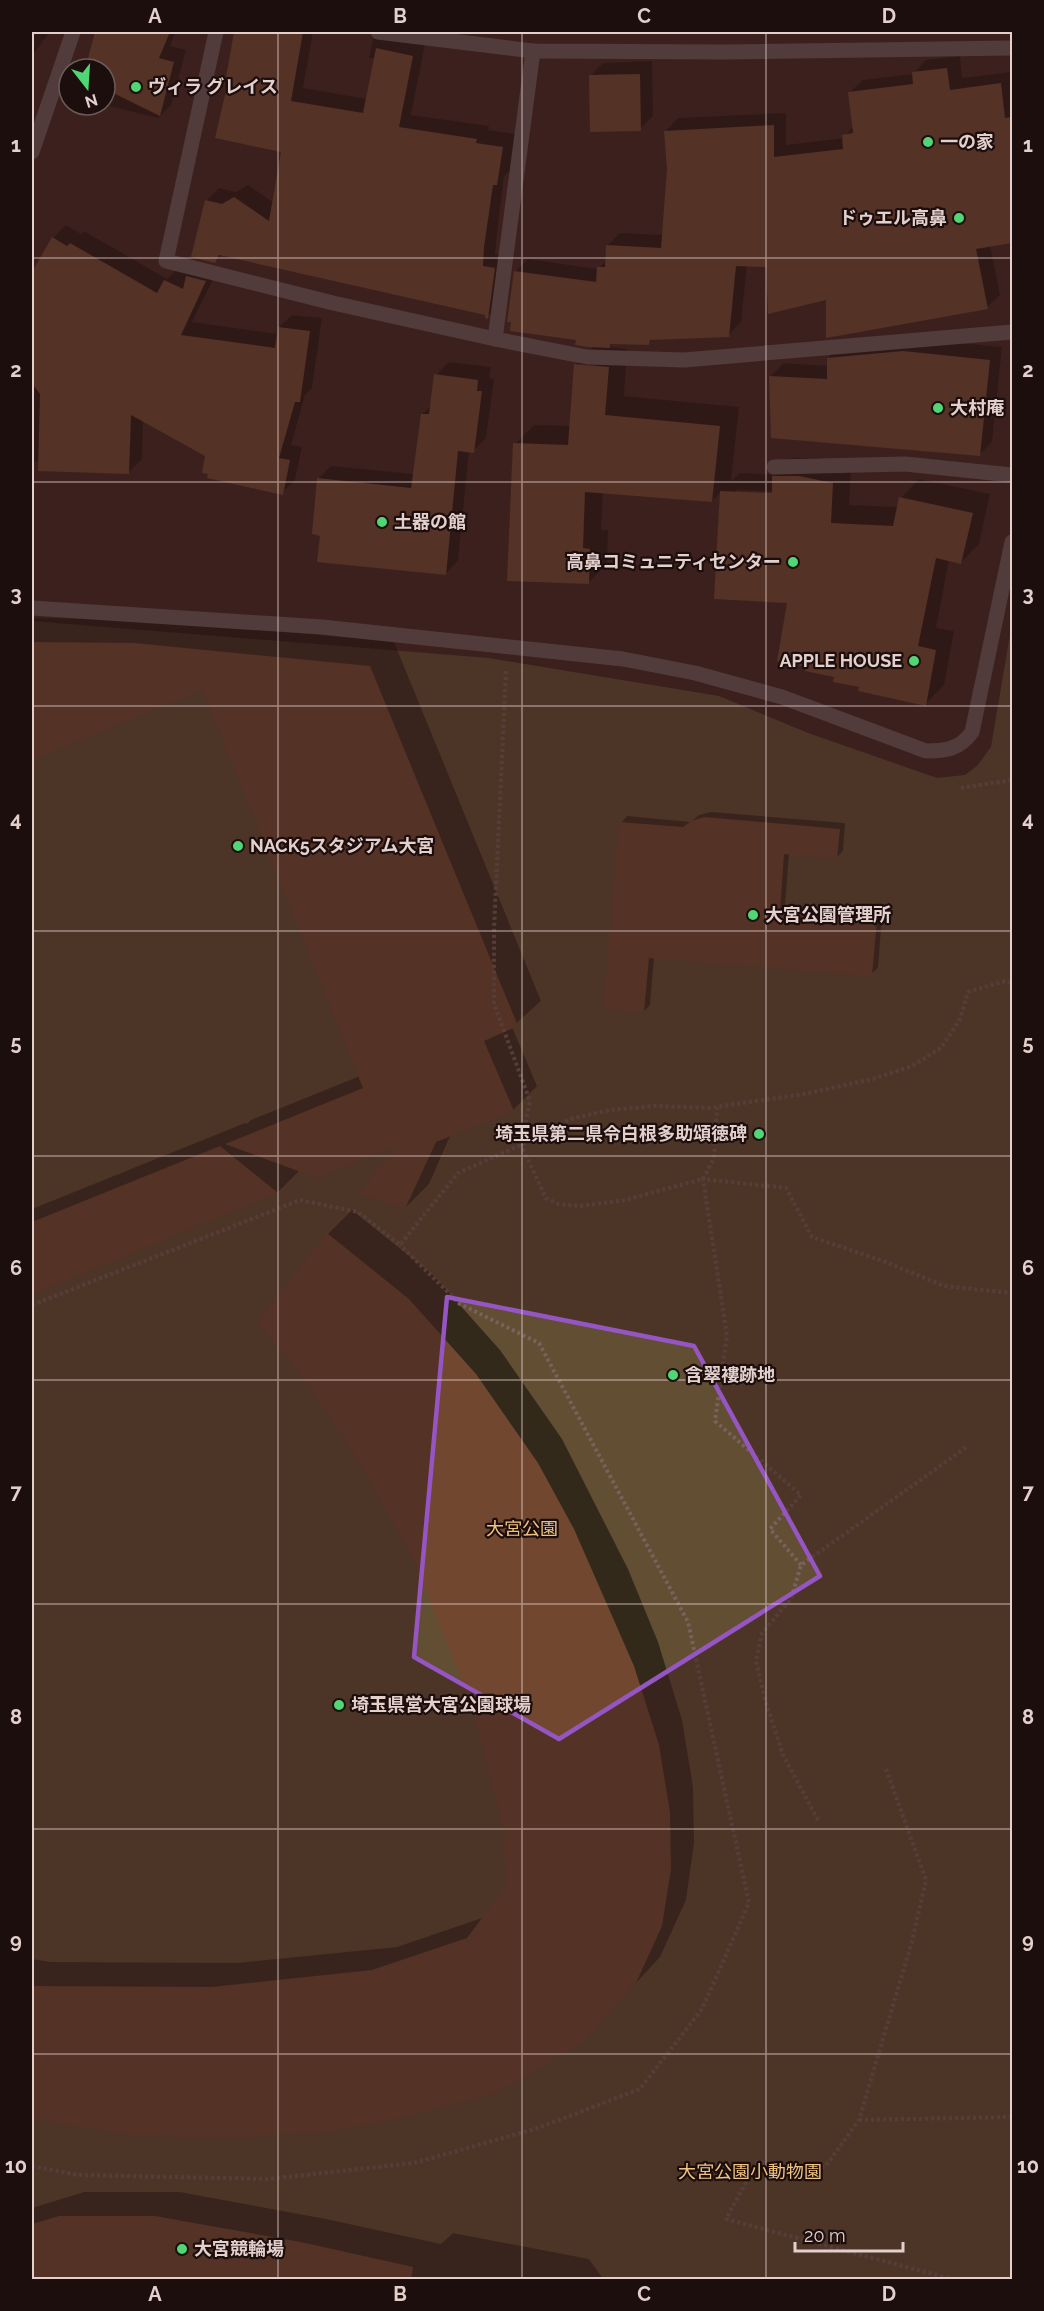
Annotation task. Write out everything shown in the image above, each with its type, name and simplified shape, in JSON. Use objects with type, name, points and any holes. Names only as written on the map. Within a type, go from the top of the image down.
[{"type":"street","points":[[32,152],[73,32]]},
{"type":"street","points":[[216,32],[166,261],[333,303],[587,357],[684,360],[1012,332]]},
{"type":"street","points":[[378,32],[533,51],[724,52],[1012,48]]},
{"type":"street","points":[[495,339],[533,51]]},
{"type":"street","points":[[774,467],[905,464],[1012,475]]},
{"type":"street","points":[[32,608],[322,627],[507,649],[623,659],[695,673],[782,697],[926,751],[952,749],[965,742],[972,732],[1012,543]]},
{"type":"path","points":[[507,649],[494,929],[494,1004],[530,1101],[521,1145],[546,1198],[558,1204],[580,1206],[625,1200],[703,1179],[786,1188],[812,1238],[883,1261],[944,1286],[1012,1293]]},
{"type":"path","points":[[961,788],[1012,781]]},
{"type":"path","points":[[400,1245],[458,1173],[521,1145],[570,1119],[610,1110],[654,1106],[717,1107],[838,1087],[912,1065],[941,1048],[960,1020],[968,992],[1005,981],[1012,983]]},
{"type":"path","points":[[717,1107],[714,1158],[703,1179],[728,1336],[715,1421],[801,1496],[770,1530],[801,1565]]},
{"type":"path","points":[[32,1305],[300,1200],[358,1212],[400,1245],[460,1304],[539,1342],[688,1622],[749,1903],[702,2009],[640,2089],[538,2128],[414,2163],[268,2179],[78,2175],[32,2166]]},
{"type":"path","points":[[818,1820],[783,1755],[756,1661],[762,1633],[790,1599],[801,1565],[968,1446]]},
{"type":"path","points":[[886,1769],[926,1880],[912,1941],[859,2120],[825,2167],[757,2162],[726,2219],[955,2280]]},
{"type":"path","points":[[859,2120],[1012,2117]]},
{"type":"highlighted area","points":[[447,1297],[694,1346],[820,1576],[559,1739],[414,1657]]},
{"type":"green space","name":"大宮公園","points":[[32,621],[488,658],[719,696],[808,733],[937,778],[965,775],[977,766],[991,747],[1012,623],[1012,2279],[32,2279]]},
{"type":"building","name":"ヴィラ グレイス","points":[[95,32],[170,32],[159,58],[174,62],[160,116],[117,95],[117,57],[88,57]]},
{"type":"building","points":[[234,32],[303,32],[291,101],[363,113],[376,48],[413,56],[399,127],[477,139],[476,143],[503,147],[497,185],[493,185],[484,247],[483,266],[495,268],[488,319],[485,315],[219,255],[215,263],[191,257],[205,200],[222,204],[234,197],[269,221],[281,152],[215,138],[229,78],[226,77]]},
{"type":"building","points":[[947,68],[950,90],[1001,83],[1005,118],[1012,117],[1012,243],[976,249],[988,309],[826,338],[826,300],[768,314],[766,267],[736,266],[729,337],[650,340],[649,345],[610,344],[610,348],[575,345],[576,340],[510,331],[511,322],[507,322],[514,271],[596,282],[597,267],[605,267],[606,245],[661,248],[667,169],[664,131],[774,125],[774,157],[843,149],[842,135],[853,133],[848,92],[913,84],[912,72]]},
{"type":"building","points":[[640,74],[641,131],[590,132],[589,75]]},
{"type":"building","points":[[52,237],[67,246],[70,243],[157,293],[164,280],[183,289],[186,276],[206,281],[181,335],[275,348],[278,327],[310,331],[300,402],[295,402],[279,458],[290,460],[283,495],[207,478],[208,474],[202,473],[205,456],[131,415],[129,474],[38,471],[40,394],[32,383],[32,272]]},
{"type":"building","points":[[903,351],[990,360],[980,456],[771,438],[769,376],[827,379],[827,358]]},
{"type":"building","points":[[574,364],[609,367],[605,415],[720,426],[712,502],[585,492],[583,548],[590,549],[589,584],[507,581],[513,443],[568,445]]},
{"type":"building","name":"土器の館","points":[[434,374],[478,380],[477,391],[482,391],[474,453],[458,451],[446,575],[317,562],[320,536],[312,534],[317,478],[411,488],[421,414],[429,414]]},
{"type":"building","points":[[772,476],[799,476],[833,483],[831,523],[893,526],[899,497],[973,513],[961,564],[936,558],[918,646],[936,650],[926,706],[858,691],[859,687],[833,682],[834,677],[805,671],[806,667],[777,661],[787,603],[714,599],[720,491],[772,493]]},
{"type":"building","points":[[32,642],[134,643],[370,666],[518,1026],[484,1041],[514,1111],[436,1142],[405,1209],[359,1193],[396,1146],[317,1178],[225,1144],[363,1088],[202,690],[32,760]]},
{"type":"building","name":"大宮公園管理所","points":[[704,817],[840,829],[837,859],[784,854],[780,911],[877,919],[872,976],[649,958],[644,1012],[603,1009],[619,822],[683,827],[691,821]]},
{"type":"building","points":[[220,1146],[278,1193],[32,1294],[32,1222]]},
{"type":"building","points":[[327,1233],[409,1299],[476,1374],[538,1463],[574,1529],[634,1666],[659,1745],[670,1812],[671,1869],[662,1926],[636,1983],[581,2044],[498,2092],[416,2114],[332,2131],[235,2138],[140,2136],[32,2119],[32,1986],[212,1987],[372,1970],[467,1938],[506,1886],[503,1825],[469,1698],[411,1555],[354,1453],[299,1372],[257,1322]]},
{"type":"building","name":"大宮競輪場","points":[[59,2216],[155,2216],[301,2242],[413,2267],[411,2280],[32,2280],[32,2224]]},
{"type":"place","name":"ヴィラ グレイス","points":[[136,87]]},
{"type":"place","name":"一の家","points":[[928,142]]},
{"type":"place","name":"ドゥエル高鼻","points":[[959,218]]},
{"type":"place","name":"大村庵","points":[[938,408]]},
{"type":"place","name":"土器の館","points":[[382,522]]},
{"type":"place","name":"高鼻コミュニティセンター","points":[[793,562]]},
{"type":"place","name":"APPLE HOUSE","points":[[914,661]]},
{"type":"place","name":"NACK5スタジアム大宮","points":[[238,846]]},
{"type":"place","name":"大宮公園管理所","points":[[753,915]]},
{"type":"place","name":"埼玉県第二県令白根多助頌徳碑","points":[[759,1134]]},
{"type":"place","name":"含翠褸跡地","points":[[673,1375]]},
{"type":"place","name":"埼玉県営大宮公園球場","points":[[339,1705]]},
{"type":"place","name":"大宮競輪場","points":[[182,2249]]},
{"type":"park label","name":"大宮公園小動物園","points":[[750,2172]]}]
